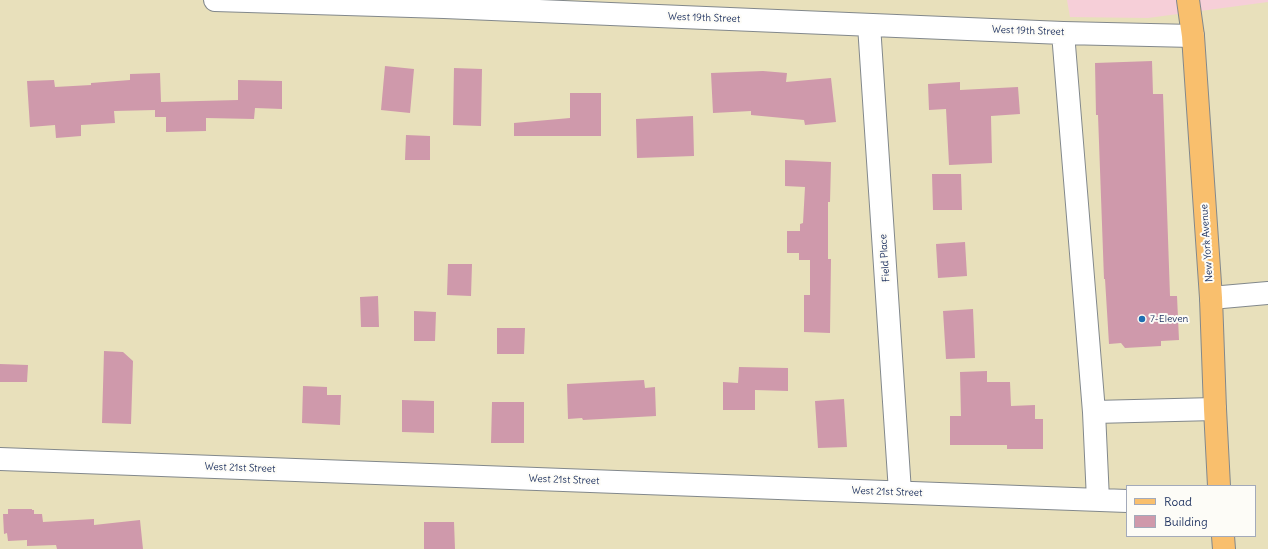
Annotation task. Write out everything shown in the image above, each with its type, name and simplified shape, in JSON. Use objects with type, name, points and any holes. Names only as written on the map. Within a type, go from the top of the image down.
[{"type":"main road","name":"New York Avenue","points":[[1188,0],[1193,36],[1211,298],[1219,485]]},
{"type":"main road","points":[[1223,537],[1224,549]]},
{"type":"street","name":"West 19th Street","points":[[215,0],[444,7],[1063,33],[1193,36]]},
{"type":"street","name":"Field Place","points":[[869,25],[900,492]]},
{"type":"street","points":[[1063,33],[1094,412],[1098,500]]},
{"type":"street","points":[[1211,298],[1268,293]]},
{"type":"street","points":[[1094,412],[1215,409]]},
{"type":"street","name":"West 21st Street","points":[[0,459],[1126,501]]},
{"type":"shaded area","points":[[1067,0],[1268,0],[1268,2],[1148,18],[1070,17]]},
{"type":"building","points":[[1152,61],[1153,94],[1163,94],[1170,296],[1177,296],[1179,340],[1161,341],[1161,346],[1125,348],[1121,343],[1109,344],[1104,279],[1095,63]]},
{"type":"building","points":[[385,66],[414,69],[410,113],[381,110]]},
{"type":"building","points":[[454,68],[482,69],[481,126],[453,125]]},
{"type":"building","points":[[763,71],[787,73],[786,82],[831,78],[836,122],[805,125],[804,120],[751,115],[751,111],[713,113],[711,73]]},
{"type":"building","points":[[160,73],[161,102],[238,100],[238,80],[282,81],[282,109],[255,108],[254,119],[206,118],[206,131],[166,132],[166,117],[155,117],[155,110],[114,111],[115,123],[81,125],[81,136],[56,138],[55,125],[30,127],[27,81],[54,80],[55,87],[91,85],[91,83],[130,80],[130,74]]},
{"type":"building","points":[[960,82],[960,90],[1018,87],[1020,114],[991,116],[992,163],[949,165],[946,109],[929,110],[928,84]]},
{"type":"building","points":[[570,93],[601,93],[601,136],[514,136],[514,123],[570,118]]},
{"type":"building","points":[[693,116],[694,156],[637,158],[636,119]]},
{"type":"building","points":[[406,135],[430,136],[430,160],[405,160]]},
{"type":"building","points":[[785,160],[831,162],[830,202],[828,202],[828,259],[831,259],[830,333],[804,332],[804,295],[810,295],[810,260],[799,260],[799,253],[787,253],[787,231],[800,231],[800,224],[803,223],[805,187],[785,186]]},
{"type":"building","points":[[932,174],[961,174],[962,210],[933,210]]},
{"type":"building","points":[[965,242],[967,276],[938,278],[936,244]]},
{"type":"building","points":[[448,264],[472,264],[471,296],[447,295]]},
{"type":"building","points":[[378,296],[379,327],[361,327],[360,297]]},
{"type":"building","points":[[973,309],[975,358],[946,359],[943,311]]},
{"type":"building","points":[[414,311],[436,312],[435,341],[414,341]]},
{"type":"building","points":[[497,328],[525,328],[524,354],[497,354]]},
{"type":"building","points":[[104,351],[123,352],[133,361],[131,424],[102,423]]},
{"type":"building","points":[[0,364],[28,365],[27,382],[0,382]]},
{"type":"building","points":[[739,367],[788,368],[788,391],[755,390],[755,410],[723,410],[723,382],[738,383]]},
{"type":"building","points":[[987,371],[987,382],[1010,382],[1011,406],[1035,405],[1035,419],[1043,419],[1043,449],[1007,449],[1007,445],[950,445],[950,416],[961,416],[960,372]]},
{"type":"building","points":[[644,380],[645,388],[655,387],[656,416],[583,420],[582,418],[568,419],[567,384]]},
{"type":"building","points":[[303,386],[327,387],[327,395],[341,395],[340,425],[302,423]]},
{"type":"building","points":[[844,399],[847,447],[818,448],[815,401]]},
{"type":"building","points":[[402,400],[434,401],[434,433],[402,432]]},
{"type":"building","points":[[492,402],[524,402],[524,443],[491,443]]},
{"type":"building","points":[[8,509],[32,509],[34,510],[34,514],[42,514],[43,522],[94,519],[94,525],[140,520],[143,549],[57,549],[56,545],[27,546],[27,540],[8,541],[7,533],[4,534],[3,514],[8,514]]},
{"type":"building","points":[[424,522],[454,522],[455,549],[424,549]]},
{"type":"place","name":"7-Eleven","points":[[1142,319]]}]
